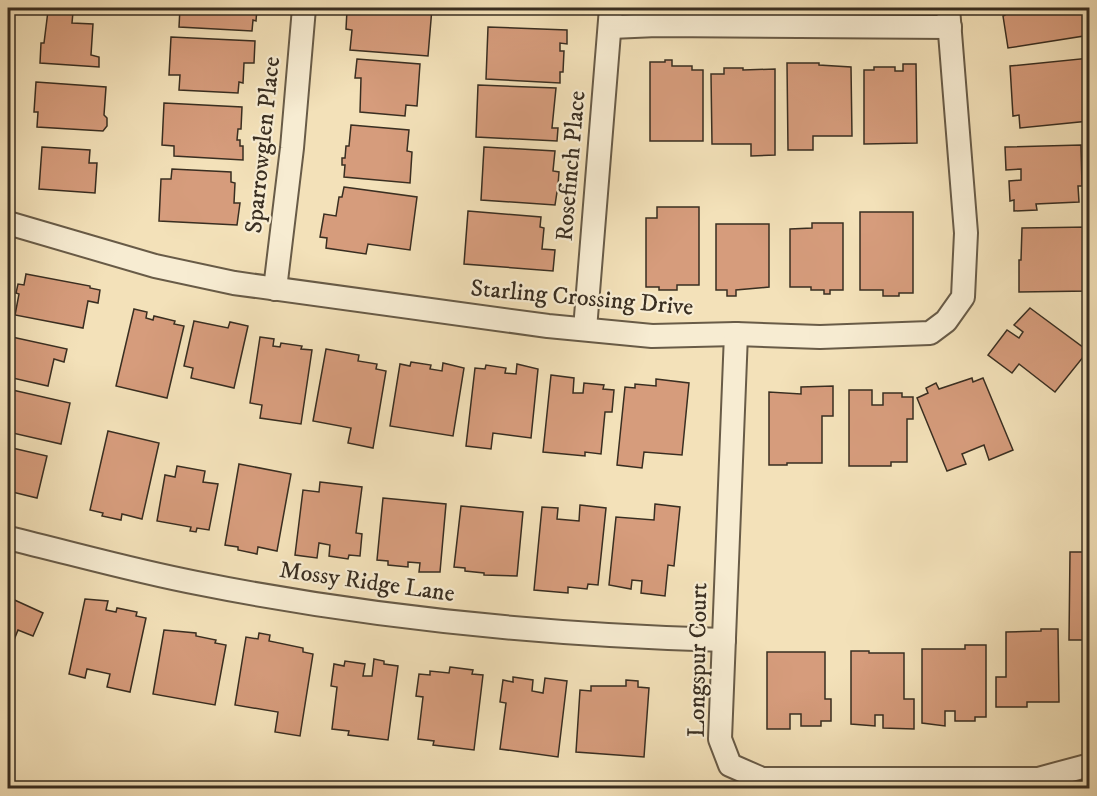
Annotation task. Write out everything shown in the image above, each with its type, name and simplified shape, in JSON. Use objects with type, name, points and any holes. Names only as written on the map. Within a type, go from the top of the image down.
[{"type":"street","name":"Sparrowglen Place","points":[[275,289],[292,148],[304,8]]},
{"type":"street","points":[[611,17],[949,17]]},
{"type":"street","name":"Rosefinch Place","points":[[585,329],[611,17]]},
{"type":"street","name":"Starling Crossing Drive","points":[[8,223],[155,266],[234,283],[433,311],[652,336],[736,334],[820,337],[930,333],[946,321],[963,297],[966,233],[949,17]]},
{"type":"street","name":"Longspur Court","points":[[736,334],[720,739],[730,765],[762,779],[1038,779],[1089,765]]},
{"type":"street","name":"Mossy Ridge Lane","points":[[8,538],[197,583],[358,610],[518,629],[630,638],[724,640]]},
{"type":"building","points":[[180,8],[257,8],[256,21],[253,20],[252,31],[179,27]]},
{"type":"building","points":[[350,8],[432,8],[428,56],[350,50],[352,30],[346,29],[347,10]]},
{"type":"building","points":[[486,8],[560,8],[559,14],[485,11]]},
{"type":"building","points":[[1004,8],[1089,10],[1090,35],[1008,48]]},
{"type":"building","points":[[48,11],[73,12],[72,23],[93,24],[91,55],[99,57],[99,67],[40,63],[41,43],[44,43]]},
{"type":"building","points":[[488,27],[567,30],[567,44],[560,43],[560,51],[564,51],[560,83],[486,79]]},
{"type":"building","points":[[171,37],[255,41],[254,63],[244,63],[243,83],[239,82],[238,93],[179,90],[180,75],[169,75]]},
{"type":"building","points":[[1090,58],[1090,81],[1085,82],[1089,121],[1020,128],[1019,115],[1013,116],[1010,66]]},
{"type":"building","points":[[357,59],[420,64],[417,106],[406,105],[405,116],[360,112],[361,78],[355,78]]},
{"type":"building","points":[[665,60],[672,60],[672,66],[692,66],[692,70],[703,70],[703,141],[650,141],[650,62],[665,62]]},
{"type":"building","points":[[787,63],[819,63],[819,65],[851,67],[852,136],[813,136],[813,150],[788,150]]},
{"type":"building","points":[[903,64],[916,64],[917,143],[864,144],[864,70],[874,70],[874,67],[895,67],[895,71],[903,71]]},
{"type":"building","points":[[724,68],[775,69],[775,155],[751,156],[751,144],[712,144],[711,74],[724,74]]},
{"type":"building","points":[[36,82],[106,87],[104,115],[107,118],[107,126],[103,131],[37,127],[38,112],[34,112]]},
{"type":"building","points":[[478,85],[556,88],[552,128],[558,128],[557,141],[476,137]]},
{"type":"building","points":[[164,103],[242,107],[241,129],[238,129],[237,140],[240,140],[240,146],[243,146],[243,160],[174,156],[174,146],[162,145]]},
{"type":"building","points":[[351,125],[409,130],[407,151],[412,152],[410,183],[344,177],[345,165],[342,165],[342,158],[345,158],[346,146],[349,146]]},
{"type":"building","points":[[1081,145],[1082,186],[1078,186],[1079,202],[1036,204],[1037,210],[1014,211],[1014,200],[1010,201],[1009,181],[1021,180],[1021,169],[1006,170],[1005,147]]},
{"type":"building","points":[[42,147],[90,150],[89,163],[97,163],[95,193],[39,189]]},
{"type":"building","points":[[484,147],[555,151],[553,171],[559,172],[558,185],[563,185],[563,192],[557,192],[555,205],[481,200]]},
{"type":"building","points":[[172,169],[231,172],[231,182],[235,183],[234,203],[240,203],[237,225],[159,221],[161,179],[171,179]]},
{"type":"building","points":[[344,187],[417,197],[410,250],[368,244],[366,254],[326,248],[327,238],[320,237],[324,214],[336,216],[339,197],[342,197]]},
{"type":"building","points":[[657,207],[699,207],[699,285],[677,285],[677,290],[646,287],[646,218],[657,218]]},
{"type":"building","points":[[468,211],[541,217],[540,227],[544,228],[542,249],[555,250],[553,271],[464,264]]},
{"type":"building","points":[[860,212],[913,212],[913,293],[883,296],[883,290],[860,290]]},
{"type":"building","points":[[812,223],[843,223],[843,290],[830,290],[830,294],[824,294],[824,290],[811,290],[811,287],[790,287],[790,229],[812,228]]},
{"type":"building","points":[[716,224],[769,224],[769,287],[736,290],[736,296],[727,296],[727,290],[716,290]]},
{"type":"building","points":[[1090,227],[1090,291],[1019,292],[1022,228]]},
{"type":"building","points":[[26,274],[100,290],[98,303],[88,301],[83,328],[15,315],[19,294],[16,293],[18,284],[24,285]]},
{"type":"building","points":[[1030,308],[1088,351],[1055,392],[1019,364],[1012,373],[988,355],[1007,330],[1019,338],[1023,332],[1014,325]]},
{"type":"building","points":[[134,309],[147,312],[146,318],[153,320],[154,316],[175,321],[174,324],[184,326],[167,398],[116,386]]},
{"type":"building","points":[[194,321],[228,328],[230,322],[248,326],[234,388],[191,378],[193,368],[184,366]]},
{"type":"building","points":[[12,337],[67,349],[64,362],[54,359],[48,386],[8,377],[8,356]]},
{"type":"building","points":[[260,337],[274,339],[273,346],[280,347],[281,343],[312,350],[301,424],[260,418],[262,405],[250,403]]},
{"type":"building","points":[[326,349],[359,355],[358,361],[377,364],[376,369],[386,371],[373,448],[348,443],[351,428],[313,421]]},
{"type":"building","points":[[411,362],[431,365],[430,369],[442,371],[443,363],[464,368],[453,436],[390,426],[400,364],[410,366]]},
{"type":"building","points":[[517,364],[538,369],[531,438],[493,433],[491,449],[466,446],[475,368],[485,369],[486,365],[506,368],[505,373],[516,374]]},
{"type":"building","points":[[551,375],[574,378],[573,393],[583,393],[584,383],[604,385],[603,389],[614,390],[612,412],[605,412],[601,454],[585,452],[585,456],[543,452]]},
{"type":"building","points":[[972,378],[973,382],[983,378],[1013,450],[989,460],[984,445],[962,454],[966,464],[947,471],[917,398],[928,393],[926,388],[936,383],[939,389]]},
{"type":"building","points":[[656,379],[689,383],[682,455],[644,452],[642,468],[617,465],[625,387],[635,388],[635,384],[656,386]]},
{"type":"building","points":[[833,386],[833,416],[822,416],[822,463],[769,465],[769,392],[801,394],[801,387]]},
{"type":"building","points":[[8,389],[70,403],[61,444],[8,432]]},
{"type":"building","points":[[849,390],[872,390],[872,405],[883,405],[883,393],[902,393],[902,397],[913,397],[913,419],[907,419],[907,462],[891,462],[891,466],[849,466]]},
{"type":"building","points":[[108,431],[159,443],[142,519],[122,514],[121,520],[102,516],[103,513],[90,510]]},
{"type":"building","points":[[8,447],[47,456],[37,498],[8,491]]},
{"type":"building","points":[[239,464],[291,474],[277,551],[258,547],[257,554],[225,545]]},
{"type":"building","points":[[177,466],[205,471],[203,482],[218,484],[209,530],[197,528],[196,532],[190,531],[191,527],[157,521],[165,475],[175,477]]},
{"type":"building","points":[[320,482],[362,487],[356,533],[362,534],[360,556],[349,555],[348,559],[329,556],[330,545],[319,543],[317,558],[295,555],[303,490],[319,492]]},
{"type":"building","points":[[383,498],[446,504],[440,572],[419,572],[420,563],[408,562],[408,567],[388,565],[388,561],[377,560]]},
{"type":"building","points":[[655,504],[680,507],[674,566],[668,565],[665,596],[641,593],[642,581],[632,580],[631,589],[609,585],[616,517],[654,520]]},
{"type":"building","points":[[580,505],[606,508],[598,585],[588,584],[587,589],[568,587],[568,593],[534,590],[542,507],[558,508],[557,519],[579,521]]},
{"type":"building","points":[[461,506],[523,512],[517,576],[484,575],[484,573],[454,567]]},
{"type":"building","points":[[1070,552],[1090,552],[1090,640],[1069,640]]},
{"type":"building","points":[[8,597],[43,613],[33,636],[18,630],[8,655]]},
{"type":"building","points":[[85,599],[108,601],[106,610],[116,612],[117,608],[137,612],[136,616],[146,618],[130,692],[107,687],[110,674],[87,669],[85,678],[69,674]]},
{"type":"building","points":[[1041,629],[1058,629],[1059,702],[1027,702],[1027,707],[996,707],[996,677],[1006,677],[1006,632],[1041,631]]},
{"type":"building","points":[[164,630],[196,633],[196,636],[216,640],[215,643],[226,645],[215,705],[153,694]]},
{"type":"building","points":[[259,633],[270,635],[269,641],[303,648],[303,652],[313,654],[300,736],[275,732],[278,712],[235,705],[246,637],[258,639]]},
{"type":"building","points":[[965,645],[986,645],[986,717],[975,717],[975,721],[955,721],[955,711],[945,711],[945,726],[922,723],[922,649],[965,649]]},
{"type":"building","points":[[851,651],[904,653],[904,699],[914,699],[914,729],[883,728],[883,715],[875,715],[875,726],[851,724]]},
{"type":"building","points":[[767,652],[825,652],[825,699],[831,699],[831,721],[821,721],[821,726],[801,726],[801,714],[790,714],[790,729],[767,729]]},
{"type":"building","points":[[374,659],[384,661],[384,664],[398,666],[388,740],[348,735],[349,731],[332,729],[337,687],[331,686],[334,664],[344,666],[345,661],[365,664],[363,676],[372,676]]},
{"type":"building","points":[[450,667],[473,670],[472,674],[483,675],[474,750],[433,745],[434,741],[418,739],[423,697],[416,696],[419,674],[430,675],[430,671],[449,673]]},
{"type":"building","points":[[513,677],[533,680],[532,691],[543,693],[545,678],[567,681],[558,757],[500,749],[506,703],[500,702],[503,680],[513,682]]},
{"type":"building","points":[[626,680],[638,681],[638,687],[649,688],[644,757],[576,752],[580,690],[591,691],[591,686],[626,686]]}]
